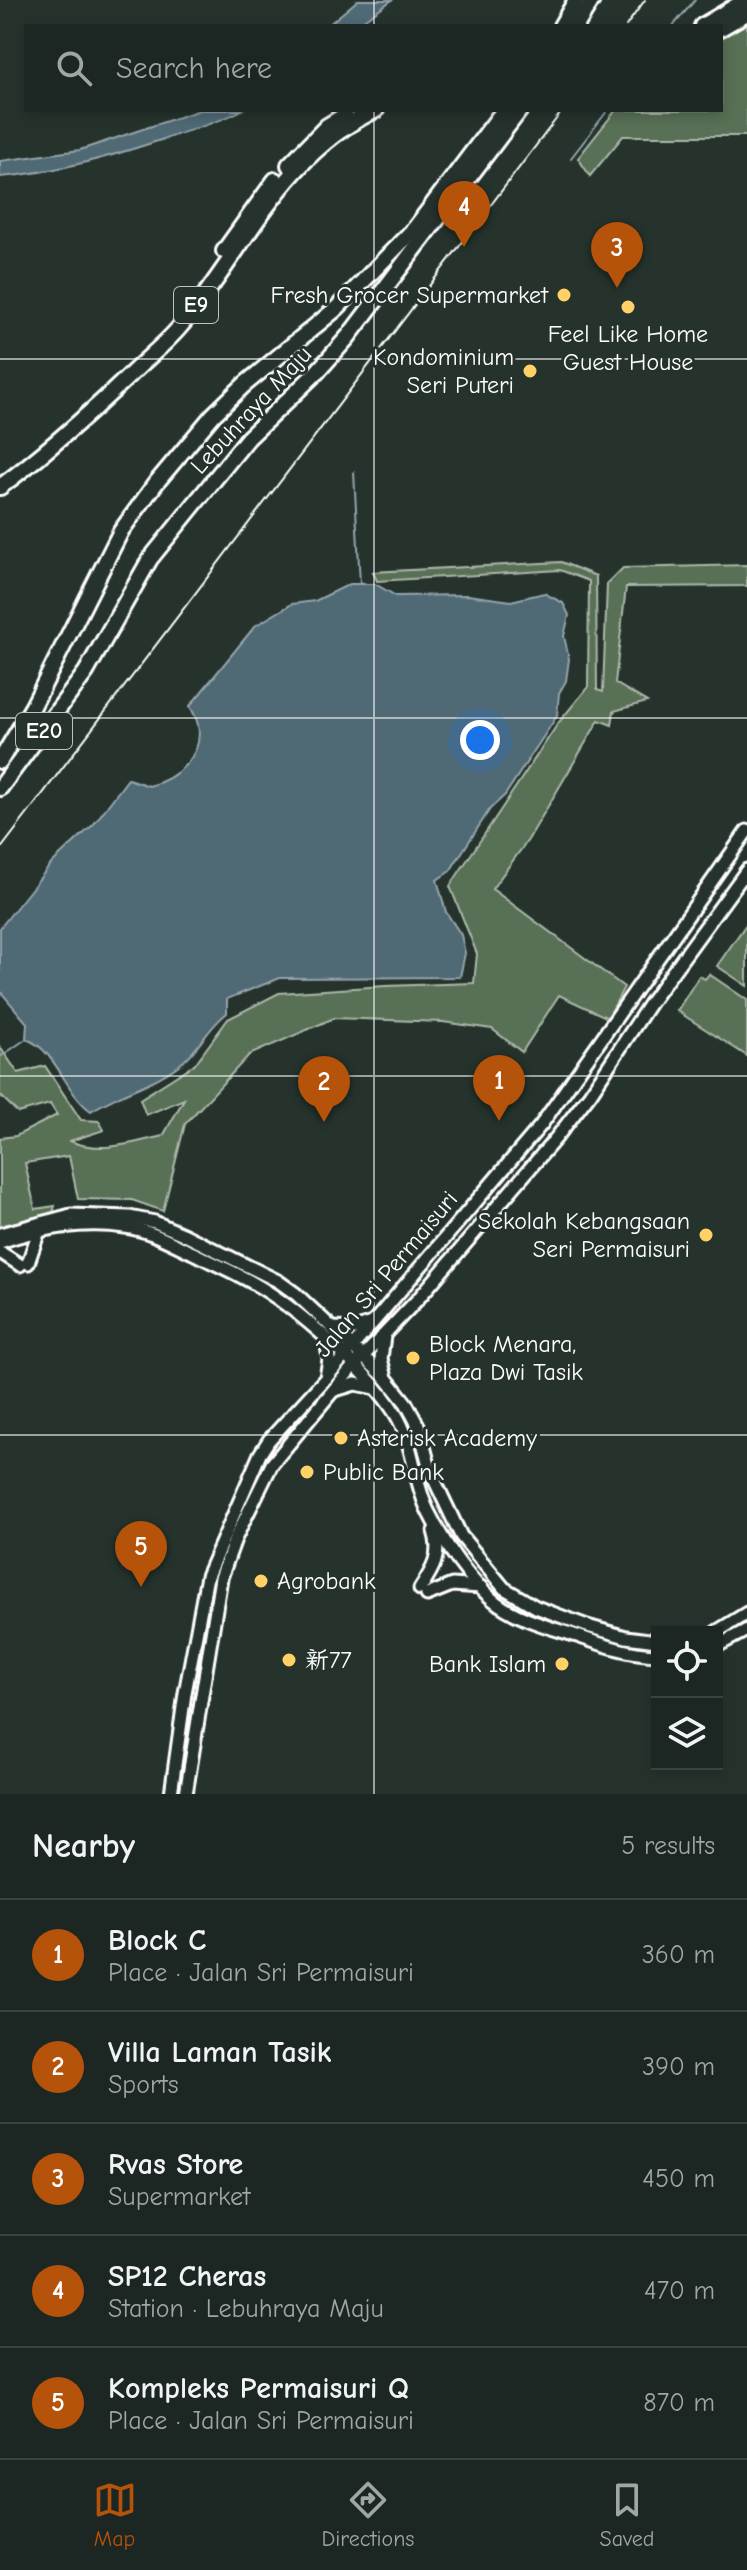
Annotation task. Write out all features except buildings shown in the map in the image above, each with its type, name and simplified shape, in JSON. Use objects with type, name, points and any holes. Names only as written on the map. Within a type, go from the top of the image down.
[{"type":"highway","points":[[562,24],[576,0]]},
{"type":"highway","points":[[577,24],[592,0]]},
{"type":"highway","points":[[705,24],[746,0]]},
{"type":"highway","points":[[723,27],[747,13]]},
{"type":"highway","name":"E9","points":[[0,477],[73,422],[164,332],[272,184],[327,126],[350,112]]},
{"type":"highway","name":"E9","points":[[0,487],[69,432],[178,329],[301,164],[333,135],[372,112]]},
{"type":"highway","name":"Lebuhraya Maju","points":[[0,761],[33,706],[121,531],[156,483],[213,415],[244,385],[337,308],[415,228],[502,112]]},
{"type":"highway","name":"Lebuhraya Maju","points":[[0,788],[86,672],[150,559],[248,438],[317,372],[357,327],[518,112]]},
{"type":"main road","name":"Jalan Sri Permaisuri","points":[[171,1794],[185,1693],[207,1576],[260,1454],[541,1125],[747,831]]},
{"type":"main road","name":"Jalan Sri Permaisuri","points":[[186,1794],[221,1578],[231,1550],[279,1453],[556,1138],[747,870]]},
{"type":"main road","points":[[631,998],[632,1006],[636,1009],[650,1003]]},
{"type":"main road","points":[[9,1235],[71,1215],[92,1214],[155,1222],[278,1281],[359,1361],[386,1378],[406,1403],[419,1427],[434,1494],[457,1539],[456,1555]]},
{"type":"main road","points":[[9,1235],[72,1225],[129,1227],[157,1236],[254,1283],[329,1333],[373,1323]]},
{"type":"main road","points":[[0,1252],[24,1264],[39,1231]]},
{"type":"main road","points":[[326,1378],[329,1333]]},
{"type":"main road","points":[[384,1336],[381,1357],[386,1378]]},
{"type":"main road","points":[[359,1361],[403,1429],[417,1484],[438,1540],[438,1555],[424,1592],[452,1585],[482,1588]]},
{"type":"main road","points":[[332,1391],[355,1384],[377,1388]]},
{"type":"main road","points":[[431,1473],[461,1536],[504,1588]]},
{"type":"main road","points":[[428,1511],[456,1555],[492,1599],[538,1623],[621,1650],[651,1654]]},
{"type":"main road","points":[[456,1555],[491,1582],[536,1607],[587,1626],[651,1640]]},
{"type":"main road","points":[[723,1628],[747,1613]]},
{"type":"main road","points":[[723,1644],[747,1630]]},
{"type":"main road","points":[[174,1771],[185,1767],[199,1706]]},
{"type":"green space","points":[[747,22],[747,136],[623,136],[590,176],[578,158],[614,112],[723,112],[723,31]]},
{"type":"green space","points":[[561,562],[596,576],[597,690],[603,692],[607,584],[623,568],[747,565],[747,586],[626,587],[615,683],[647,702],[614,711],[612,725],[599,720],[528,840],[492,889],[624,987],[608,1018],[559,995],[522,1052],[492,1029],[443,1022],[334,1018],[249,1055],[185,1124],[163,1211],[132,1200],[78,1199],[69,1156],[25,1163],[35,1209],[55,1206],[53,1213],[0,1229],[0,1138],[16,1136],[57,1115],[50,1104],[18,1113],[0,1095],[0,1047],[18,1073],[45,1066],[81,1120],[99,1121],[104,1130],[70,1141],[93,1147],[116,1146],[163,1136],[184,1099],[146,1115],[140,1099],[195,1064],[228,1019],[279,993],[474,983],[477,954],[450,886],[559,722],[588,687],[589,581],[560,570],[377,581],[373,572]]},
{"type":"green space","points":[[747,923],[747,986],[717,966]]},
{"type":"green space","points":[[709,974],[747,1000],[747,1056],[677,1011],[699,976],[705,979]]},
{"type":"water","points":[[358,0],[392,0],[358,24],[329,24]]},
{"type":"water","points":[[194,112],[238,112],[109,156],[66,167],[0,177],[0,161],[80,150]]},
{"type":"water","points":[[350,584],[375,584],[396,596],[468,595],[511,601],[544,593],[563,603],[569,615],[564,636],[569,659],[566,681],[559,693],[557,716],[450,871],[437,880],[446,912],[461,935],[465,953],[460,977],[280,978],[227,999],[227,1013],[185,1060],[164,1075],[91,1111],[45,1052],[26,1039],[27,1023],[0,991],[0,928],[52,863],[93,825],[128,779],[149,786],[169,778],[186,764],[197,747],[199,736],[190,706],[255,626],[292,604],[315,601]]},
{"type":"waterway","points":[[675,24],[695,0]]},
{"type":"waterway","points":[[571,158],[606,112]]},
{"type":"waterway","points":[[354,472],[360,584]]},
{"type":"waterway","points":[[0,1057],[26,1039]]},
{"type":"tram line","points":[[627,24],[645,0]]},
{"type":"tram line","points":[[0,850],[561,112]]},
{"type":"place","name":"SP12 Cheras","points":[[464,247]]},
{"type":"place","name":"Rvas Store","points":[[617,288]]},
{"type":"place","name":"Fresh Grocer Supermarket","points":[[564,295]]},
{"type":"place","name":"Feel Like Home Guest House","points":[[628,307]]},
{"type":"place","name":"Kondominium Seri Puteri","points":[[530,371]]},
{"type":"place","name":"Block C","points":[[499,1121]]},
{"type":"place","name":"Villa Laman Tasik","points":[[324,1122]]},
{"type":"place","name":"Sekolah Kebangsaan Seri Permaisuri","points":[[706,1235]]},
{"type":"place","name":"Block Menara, Plaza Dwi Tasik","points":[[413,1358]]},
{"type":"place","name":"Asterisk Academy","points":[[341,1438]]},
{"type":"place","name":"Public Bank","points":[[307,1472]]},
{"type":"place","name":"Agrobank","points":[[261,1581]]},
{"type":"place","name":"Kompleks Permaisuri Q","points":[[141,1587]]},
{"type":"place","name":"新77","points":[[289,1660]]},
{"type":"place","name":"Bank Islam","points":[[562,1664]]}]
